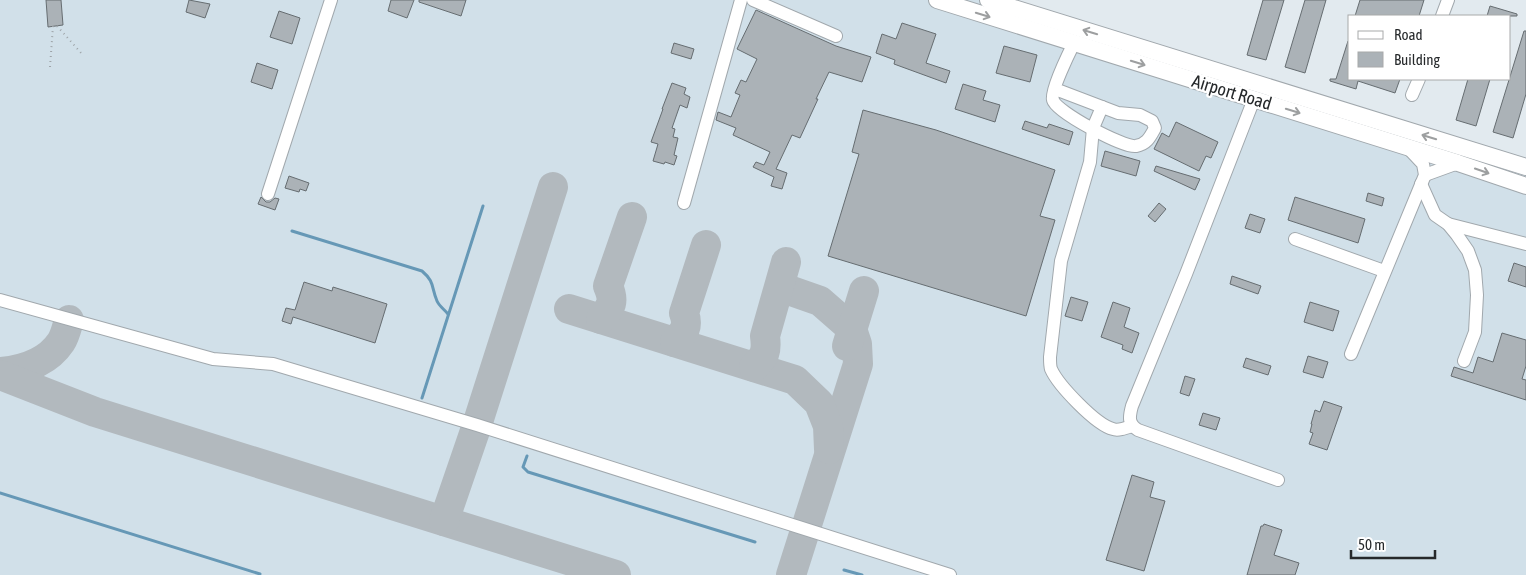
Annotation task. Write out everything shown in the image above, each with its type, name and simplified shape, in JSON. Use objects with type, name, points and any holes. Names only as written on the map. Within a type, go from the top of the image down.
[{"type":"main road","name":"Airport Road","points":[[936,0],[1526,186]]},
{"type":"main road","name":"Airport Road","points":[[988,0],[1526,167]]},
{"type":"lane","points":[[268,194],[331,0]]},
{"type":"lane","points":[[684,203],[741,0]]},
{"type":"lane","points":[[753,0],[836,36]]},
{"type":"lane","points":[[1442,15],[1448,0]]},
{"type":"lane","points":[[1055,89],[1118,113],[1140,115],[1152,121],[1154,128],[1147,142],[1136,146],[1127,145],[1113,140],[1054,104],[1052,98],[1055,89],[1074,43]]},
{"type":"lane","points":[[1412,95],[1419,80]]},
{"type":"lane","points":[[1254,99],[1132,406],[1129,419],[1132,426],[1138,430],[1278,480]]},
{"type":"lane","points":[[1102,107],[1093,128],[1090,162],[1061,261],[1050,357],[1051,369],[1068,392],[1097,421],[1114,430],[1132,426]]},
{"type":"lane","points":[[1407,147],[1423,164],[1423,179],[1435,215],[1448,224],[1468,251],[1475,270],[1477,295],[1475,332],[1464,361]]},
{"type":"lane","points":[[1351,354],[1423,179],[1458,163]]},
{"type":"lane","points":[[1448,224],[1526,244]]},
{"type":"lane","points":[[1295,239],[1384,271]]},
{"type":"lane","points":[[0,300],[214,359],[273,364],[477,425],[950,575]]},
{"type":"path","points":[[50,67],[53,26]]},
{"type":"path","points":[[57,26],[82,54]]},
{"type":"shaded area","points":[[0,0],[1000,0],[1526,164],[1526,575],[0,575]]},
{"type":"building","points":[[46,0],[61,0],[63,25],[48,27]]},
{"type":"building","points":[[189,0],[210,4],[205,18],[186,12]]},
{"type":"building","points":[[391,0],[414,0],[407,18],[388,11]]},
{"type":"building","points":[[419,0],[466,0],[461,16],[419,2]]},
{"type":"building","points":[[1263,0],[1284,0],[1266,60],[1247,55]]},
{"type":"building","points":[[1305,0],[1326,0],[1305,73],[1285,67]]},
{"type":"building","points":[[1360,0],[1424,0],[1419,15],[1355,15]]},
{"type":"building","points":[[1490,6],[1517,14],[1517,16],[1511,15],[1487,15]]},
{"type":"building","points":[[756,10],[836,46],[871,57],[862,82],[829,72],[800,138],[792,135],[776,169],[787,173],[782,189],[771,186],[774,177],[753,167],[756,162],[764,165],[770,152],[733,135],[736,128],[716,120],[718,112],[731,117],[740,95],[735,93],[741,80],[746,82],[757,59],[737,49]]},
{"type":"building","points":[[279,11],[300,18],[292,44],[270,37]]},
{"type":"building","points":[[902,23],[936,34],[926,63],[950,71],[946,83],[894,64],[895,60],[876,53],[882,34],[896,39]]},
{"type":"building","points":[[1524,31],[1526,31],[1526,94],[1513,138],[1493,132],[1509,80],[1511,80],[1511,73]]},
{"type":"building","points":[[1348,41],[1348,80],[1400,80],[1395,93],[1358,81],[1356,89],[1330,81],[1330,79],[1336,79]]},
{"type":"building","points":[[674,43],[694,49],[691,59],[671,53]]},
{"type":"building","points":[[1004,46],[1037,55],[1030,82],[996,73]]},
{"type":"building","points":[[257,63],[278,70],[272,89],[251,82]]},
{"type":"building","points":[[1468,80],[1490,80],[1476,126],[1456,120]]},
{"type":"building","points":[[672,83],[686,88],[684,94],[690,97],[687,108],[680,105],[672,128],[675,129],[673,137],[678,138],[674,155],[677,156],[674,165],[653,161],[658,144],[651,142]]},
{"type":"building","points":[[963,84],[986,91],[983,100],[1000,105],[995,122],[955,109]]},
{"type":"building","points":[[863,110],[936,130],[1055,170],[1040,216],[1055,220],[1026,316],[828,256],[859,154],[852,152]]},
{"type":"building","points":[[1025,121],[1047,128],[1049,124],[1073,132],[1069,145],[1022,129]]},
{"type":"building","points":[[1176,122],[1218,142],[1211,158],[1206,156],[1199,171],[1154,149],[1162,133],[1169,137]]},
{"type":"building","points":[[1105,151],[1140,161],[1136,176],[1101,166]]},
{"type":"building","points":[[1156,166],[1200,179],[1195,190],[1154,171]]},
{"type":"building","points":[[289,176],[309,183],[306,191],[300,189],[299,192],[285,188]]},
{"type":"building","points":[[1368,193],[1384,198],[1382,206],[1366,201]]},
{"type":"building","points":[[261,197],[266,202],[270,202],[275,198],[279,199],[275,210],[258,204]]},
{"type":"building","points":[[1295,197],[1365,219],[1358,243],[1288,220]]},
{"type":"building","points":[[1159,203],[1166,209],[1155,222],[1148,216]]},
{"type":"building","points":[[1250,214],[1265,219],[1260,233],[1245,228]]},
{"type":"building","points":[[1514,263],[1526,267],[1526,287],[1508,281]]},
{"type":"building","points":[[1232,276],[1261,286],[1258,294],[1230,284]]},
{"type":"building","points":[[304,282],[332,291],[333,287],[387,304],[375,343],[293,317],[291,324],[282,321],[286,308],[295,310]]},
{"type":"building","points":[[1071,297],[1088,302],[1082,321],[1065,316]]},
{"type":"building","points":[[1113,302],[1130,308],[1124,327],[1139,333],[1132,353],[1122,349],[1123,345],[1101,337]]},
{"type":"building","points":[[1310,302],[1339,311],[1333,331],[1304,322]]},
{"type":"building","points":[[1502,333],[1526,340],[1526,366],[1522,379],[1526,380],[1526,400],[1451,376],[1454,367],[1473,373],[1478,357],[1493,362]]},
{"type":"building","points":[[1308,356],[1328,362],[1323,378],[1303,372]]},
{"type":"building","points":[[1246,358],[1271,366],[1268,375],[1243,367]]},
{"type":"building","points":[[1185,376],[1195,379],[1189,396],[1180,393]]},
{"type":"building","points":[[1324,401],[1342,407],[1327,450],[1309,444],[1313,433],[1310,432],[1315,410],[1320,412]]},
{"type":"building","points":[[1203,413],[1220,418],[1216,430],[1199,425]]},
{"type":"building","points":[[1132,475],[1154,482],[1150,497],[1165,501],[1144,571],[1106,560]]},
{"type":"building","points":[[1264,524],[1282,530],[1274,555],[1299,563],[1295,575],[1247,575],[1261,526]]},
{"type":"waterway","points":[[422,398],[483,206]]},
{"type":"waterway","points":[[292,231],[422,271],[431,282],[438,303],[448,314]]},
{"type":"waterway","points":[[527,456],[523,467],[528,472],[755,542]]},
{"type":"waterway","points":[[0,493],[260,574]]},
{"type":"waterway","points":[[844,570],[862,575]]},
{"type":"taxiway","points":[[444,521],[477,425],[553,187]]},
{"type":"taxiway","points":[[601,319],[611,304],[608,286],[632,217]]},
{"type":"taxiway","points":[[675,342],[686,326],[684,313],[706,245]]},
{"type":"taxiway","points":[[754,367],[761,360],[764,353],[766,346],[765,336],[786,262]]},
{"type":"taxiway","points":[[780,287],[820,301],[852,329],[857,344],[858,364],[791,575]]},
{"type":"taxiway","points":[[847,346],[864,291]]},
{"type":"taxiway","points":[[569,309],[795,380],[819,403],[828,426],[829,449]]},
{"type":"taxiway","points":[[0,372],[26,367],[49,355],[62,340],[69,320]]},
{"type":"taxiway","points":[[0,375],[95,412],[616,575]]}]
